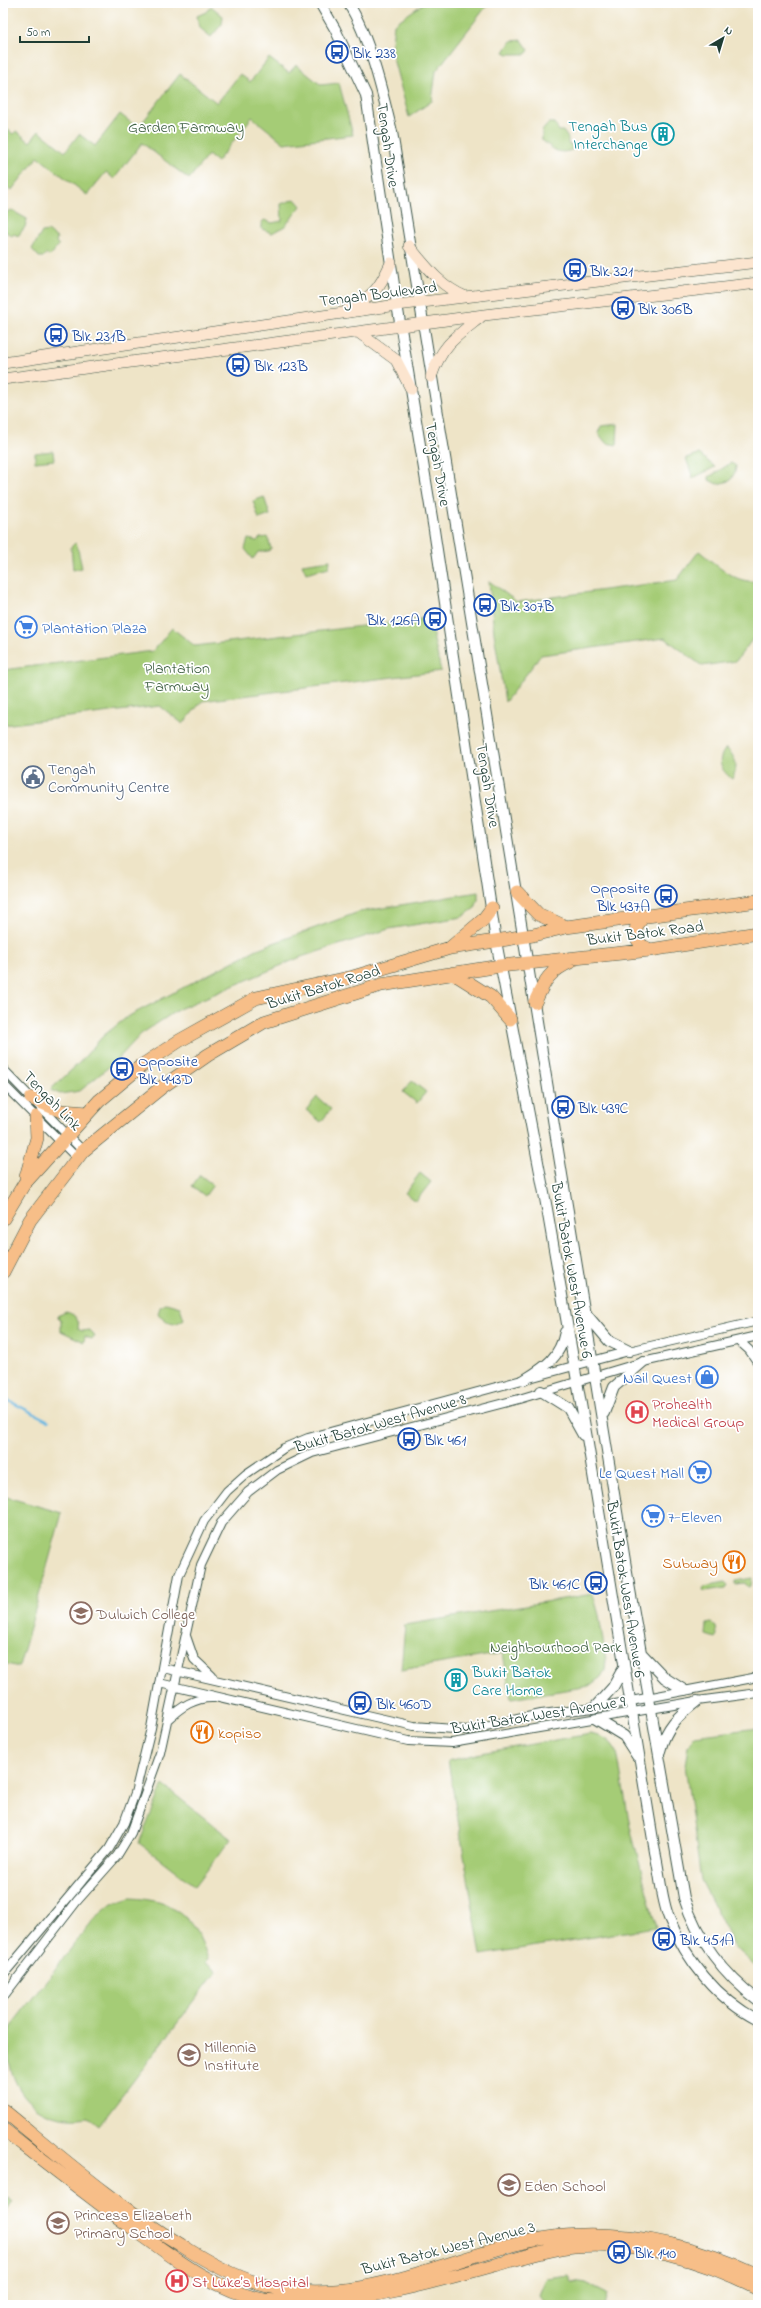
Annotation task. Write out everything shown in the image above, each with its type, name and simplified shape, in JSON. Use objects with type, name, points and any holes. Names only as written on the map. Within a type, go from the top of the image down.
[{"type":"main road","points":[[409,246],[428,270],[449,290],[468,298]]},
{"type":"main road","name":"Tengah Boulevard","points":[[3,363],[397,305],[468,298],[682,270],[758,262]]},
{"type":"main road","points":[[339,314],[366,299],[380,287],[391,263]]},
{"type":"main road","points":[[3,379],[484,315],[758,283]]},
{"type":"main road","points":[[431,377],[438,357],[447,345],[484,315]]},
{"type":"main road","points":[[358,332],[396,360],[411,389]]},
{"type":"main road","points":[[517,892],[538,914],[566,927]]},
{"type":"main road","name":"Bukit Batok Road","points":[[3,1218],[24,1184],[63,1138],[99,1101],[141,1066],[179,1041],[256,998],[354,976],[450,948],[524,937],[566,927],[758,901]]},
{"type":"main road","points":[[450,948],[483,920],[492,908]]},
{"type":"main road","points":[[643,917],[637,925],[634,935],[641,945],[650,950]]},
{"type":"main road","name":"Bukit Batok Road","points":[[3,1272],[30,1220],[80,1154],[162,1087],[208,1055],[264,1022],[381,985],[500,966],[650,950],[758,933]]},
{"type":"main road","points":[[536,1002],[546,979],[552,972],[581,957]]},
{"type":"main road","points":[[453,973],[491,997],[510,1019]]},
{"type":"main road","points":[[31,1098],[61,1111],[88,1113]]},
{"type":"main road","points":[[24,1184],[37,1138],[36,1117]]},
{"type":"main road","name":"Bukit Batok West Avenue 3","points":[[3,2110],[107,2194],[160,2233],[216,2267],[266,2286],[292,2300],[328,2292],[378,2285],[526,2242],[573,2236],[604,2235],[644,2237],[713,2258],[758,2276]]},
{"type":"main road","name":"Bukit Batok West Avenue 3","points":[[3,2129],[175,2258],[234,2291],[262,2300],[384,2297],[526,2256],[576,2246],[623,2247],[683,2258],[739,2278],[758,2288]]},
{"type":"street","name":"Tengah Drive","points":[[320,3],[335,29],[366,95],[400,326],[496,941]]},
{"type":"street","name":"Tengah Drive","points":[[348,3],[356,14],[382,91],[392,132],[418,303],[524,937]]},
{"type":"street","name":"Bukit Batok West Avenue 6","points":[[524,937],[536,1002],[641,1653],[684,1898],[688,1912],[701,1937],[720,1964],[736,1982],[758,2000]]},
{"type":"street","name":"Bukit Batok West Avenue 6","points":[[496,941],[543,1186],[588,1444],[640,1761],[668,1916],[683,1946],[705,1976],[733,2005],[758,2020]]},
{"type":"street","name":"Tengah Link","points":[[3,1069],[31,1098],[63,1138]]},
{"type":"street","name":"Tengah Link","points":[[3,1084],[36,1117],[63,1138],[80,1154]]},
{"type":"street","points":[[586,1314],[609,1342],[630,1351]]},
{"type":"street","name":"Bukit Batok West Avenue 8","points":[[3,1976],[109,1848],[124,1823],[140,1773],[163,1668],[179,1575],[204,1520],[227,1491],[246,1474],[284,1448],[308,1438],[630,1351],[758,1321]]},
{"type":"street","points":[[524,1380],[547,1366],[557,1356],[563,1344],[567,1326]]},
{"type":"street","name":"Bukit Batok West Avenue 8","points":[[3,1997],[77,1901],[117,1856],[132,1833],[160,1754],[201,1565],[221,1524],[248,1492],[277,1470],[312,1454],[643,1362],[758,1336]]},
{"type":"street","points":[[739,1341],[750,1350],[758,1363]]},
{"type":"street","points":[[603,1417],[608,1398],[614,1387],[643,1362]]},
{"type":"street","points":[[541,1391],[568,1408],[588,1444]]},
{"type":"street","points":[[185,1634],[190,1653],[198,1666],[209,1675],[220,1680]]},
{"type":"street","points":[[641,1653],[665,1678],[684,1690]]},
{"type":"street","points":[[594,1708],[613,1687],[624,1667]]},
{"type":"street","name":"Bukit Batok West Avenue 9","points":[[163,1668],[414,1726],[467,1730],[541,1714],[594,1708],[758,1677]]},
{"type":"street","name":"Bukit Batok West Avenue 9","points":[[159,1683],[408,1741],[445,1743],[596,1720],[697,1701],[758,1693]]},
{"type":"street","points":[[168,1720],[180,1709],[195,1701],[207,1698],[226,1699]]},
{"type":"street","points":[[659,1754],[666,1731],[680,1715],[697,1701]]},
{"type":"street","points":[[596,1720],[612,1727],[624,1736],[640,1761]]},
{"type":"green space","points":[[424,3],[489,3],[436,71],[432,101],[409,117],[391,51],[394,24]]},
{"type":"green space","points":[[211,6],[223,16],[222,24],[211,37],[200,28],[197,16],[206,12]]},
{"type":"green space","points":[[522,40],[529,50],[526,54],[508,54],[504,52],[511,41]]},
{"type":"green space","name":"Garden Farmway","points":[[269,58],[289,73],[296,65],[321,85],[339,83],[353,135],[284,143],[252,117],[217,162],[208,155],[189,179],[142,143],[114,179],[106,172],[87,195],[38,157],[11,191],[3,185],[3,126],[13,134],[16,131],[30,142],[39,131],[65,152],[79,134],[95,146],[120,114],[138,128],[180,74],[217,103],[240,74],[250,82]]},
{"type":"green space","points":[[549,123],[554,123],[559,131],[563,131],[568,138],[568,144],[572,145],[572,150],[563,152],[556,150],[542,140],[542,131]]},
{"type":"green space","points":[[295,199],[301,206],[285,226],[272,233],[262,229],[262,222],[264,220],[272,223],[282,221],[281,204]]},
{"type":"green space","points":[[11,210],[27,219],[25,227],[18,236],[14,234],[12,236],[3,230],[3,214]]},
{"type":"green space","points":[[48,231],[57,238],[56,242],[59,245],[50,256],[46,254],[43,257],[39,257],[32,249],[42,232]]},
{"type":"green space","points":[[618,424],[617,445],[606,443],[598,433],[601,426]]},
{"type":"green space","points":[[53,451],[54,460],[35,462],[35,453]]},
{"type":"green space","points":[[699,454],[715,467],[693,478],[686,458]]},
{"type":"green space","points":[[731,463],[736,466],[735,472],[730,481],[717,484],[709,480],[709,477]]},
{"type":"green space","points":[[264,497],[270,515],[259,519],[253,501]]},
{"type":"green space","points":[[268,537],[271,549],[269,551],[258,552],[253,559],[245,549],[248,539],[257,541],[260,538]]},
{"type":"green space","points":[[75,543],[77,545],[82,568],[73,570],[71,547]]},
{"type":"green space","points":[[699,551],[734,577],[741,580],[758,581],[758,632],[736,661],[702,666],[665,638],[541,655],[505,702],[494,633],[489,581],[517,602],[677,580]]},
{"type":"green space","points":[[330,560],[329,567],[306,573],[302,564]]},
{"type":"green space","name":"Plantation Farmway","points":[[429,618],[441,671],[202,701],[183,724],[160,706],[3,725],[3,670],[153,651],[172,628],[195,646]]},
{"type":"green space","points":[[726,748],[732,755],[736,766],[732,779],[722,768],[720,761]]},
{"type":"green space","points":[[478,892],[478,900],[475,908],[462,917],[389,929],[301,957],[179,1009],[141,1034],[116,1061],[80,1091],[60,1094],[50,1090],[79,1063],[103,1036],[127,1017],[257,949],[359,912]]},
{"type":"green space","points":[[412,1081],[426,1092],[417,1103],[403,1092]]},
{"type":"green space","points":[[317,1097],[331,1109],[321,1122],[306,1110]]},
{"type":"green space","points":[[420,1173],[431,1182],[416,1201],[405,1193]]},
{"type":"green space","points":[[200,1175],[213,1185],[205,1196],[192,1186]]},
{"type":"green space","points":[[166,1303],[180,1307],[184,1319],[173,1324],[158,1314],[160,1307]]},
{"type":"green space","points":[[66,1312],[72,1314],[76,1318],[78,1329],[82,1331],[90,1330],[95,1337],[91,1339],[85,1336],[84,1342],[61,1331],[61,1320],[57,1316]]},
{"type":"green space","points":[[3,1496],[62,1513],[19,1667],[3,1663]]},
{"type":"green space","points":[[752,1578],[751,1586],[748,1587],[745,1583],[735,1584],[735,1581]]},
{"type":"green space","points":[[725,1582],[728,1585],[726,1588],[703,1590],[704,1586]]},
{"type":"green space","name":"Neighbourhood Park","points":[[593,1594],[599,1615],[606,1660],[605,1670],[601,1677],[589,1686],[511,1699],[503,1653],[401,1670],[405,1625]]},
{"type":"green space","points":[[711,1623],[716,1627],[717,1635],[715,1638],[706,1635],[707,1624]]},
{"type":"green space","points":[[758,1728],[758,1785],[755,1797],[758,1804],[758,1969],[736,1949],[701,1880],[685,1765],[688,1746],[694,1736]]},
{"type":"green space","points":[[590,1734],[599,1736],[609,1741],[617,1752],[630,1827],[656,1927],[481,1955],[448,1761],[481,1753]]},
{"type":"green space","points":[[163,1785],[231,1839],[195,1886],[139,1843]]},
{"type":"green space","points":[[130,1898],[159,1902],[181,1913],[196,1931],[202,1943],[208,1958],[206,1963],[217,1971],[99,2126],[88,2117],[68,2118],[51,2114],[36,2107],[24,2096],[16,2082],[10,2065],[8,2047],[10,2027],[94,1919],[112,1904]]},
{"type":"green space","points":[[3,2194],[13,2202],[3,2216]]},
{"type":"green space","points":[[568,2275],[571,2281],[586,2283],[608,2294],[605,2305],[547,2305],[539,2295],[546,2278]]},
{"type":"waterway","points":[[3,1398],[49,1421]]},
{"type":"place","name":"Blk 238","points":[[337,52]]},
{"type":"place","name":"Tengah Bus Interchange","points":[[663,134]]},
{"type":"place","name":"Blk 321","points":[[575,270]]},
{"type":"place","name":"Blk 306B","points":[[623,308]]},
{"type":"place","name":"Blk 231B","points":[[56,335]]},
{"type":"place","name":"Blk 123B","points":[[238,365]]},
{"type":"place","name":"Blk 307B","points":[[485,605]]},
{"type":"place","name":"Blk 126A","points":[[435,619]]},
{"type":"place","name":"Plantation Plaza","points":[[26,627]]},
{"type":"place","name":"Tengah Community Centre","points":[[33,777]]},
{"type":"place","name":"Opposite Blk 437A","points":[[666,896]]},
{"type":"place","name":"Opposite Blk 443D","points":[[122,1069]]},
{"type":"place","name":"Blk 439C","points":[[563,1107]]},
{"type":"place","name":"Nail Quest","points":[[707,1377]]},
{"type":"place","name":"Prohealth Medical Group","points":[[637,1412]]},
{"type":"place","name":"Blk 461","points":[[409,1439]]},
{"type":"place","name":"Le Quest Mall","points":[[700,1472]]},
{"type":"place","name":"7-Eleven","points":[[653,1516]]},
{"type":"place","name":"Subway","points":[[734,1562]]},
{"type":"place","name":"Blk 461C","points":[[596,1583]]},
{"type":"place","name":"Dulwich College","points":[[81,1613]]},
{"type":"place","name":"Bukit Batok Care Home","points":[[456,1680]]},
{"type":"place","name":"Blk 460D","points":[[360,1703]]},
{"type":"place","name":"kopiso","points":[[202,1732]]},
{"type":"place","name":"Blk 451A","points":[[664,1939]]},
{"type":"place","name":"Millennia Institute","points":[[189,2055]]},
{"type":"place","name":"Eden School","points":[[509,2185]]},
{"type":"place","name":"Princess Elizabeth Primary School","points":[[58,2223]]},
{"type":"place","name":"Blk 140","points":[[619,2252]]},
{"type":"place","name":"St Luke’s Hospital","points":[[177,2281]]}]
